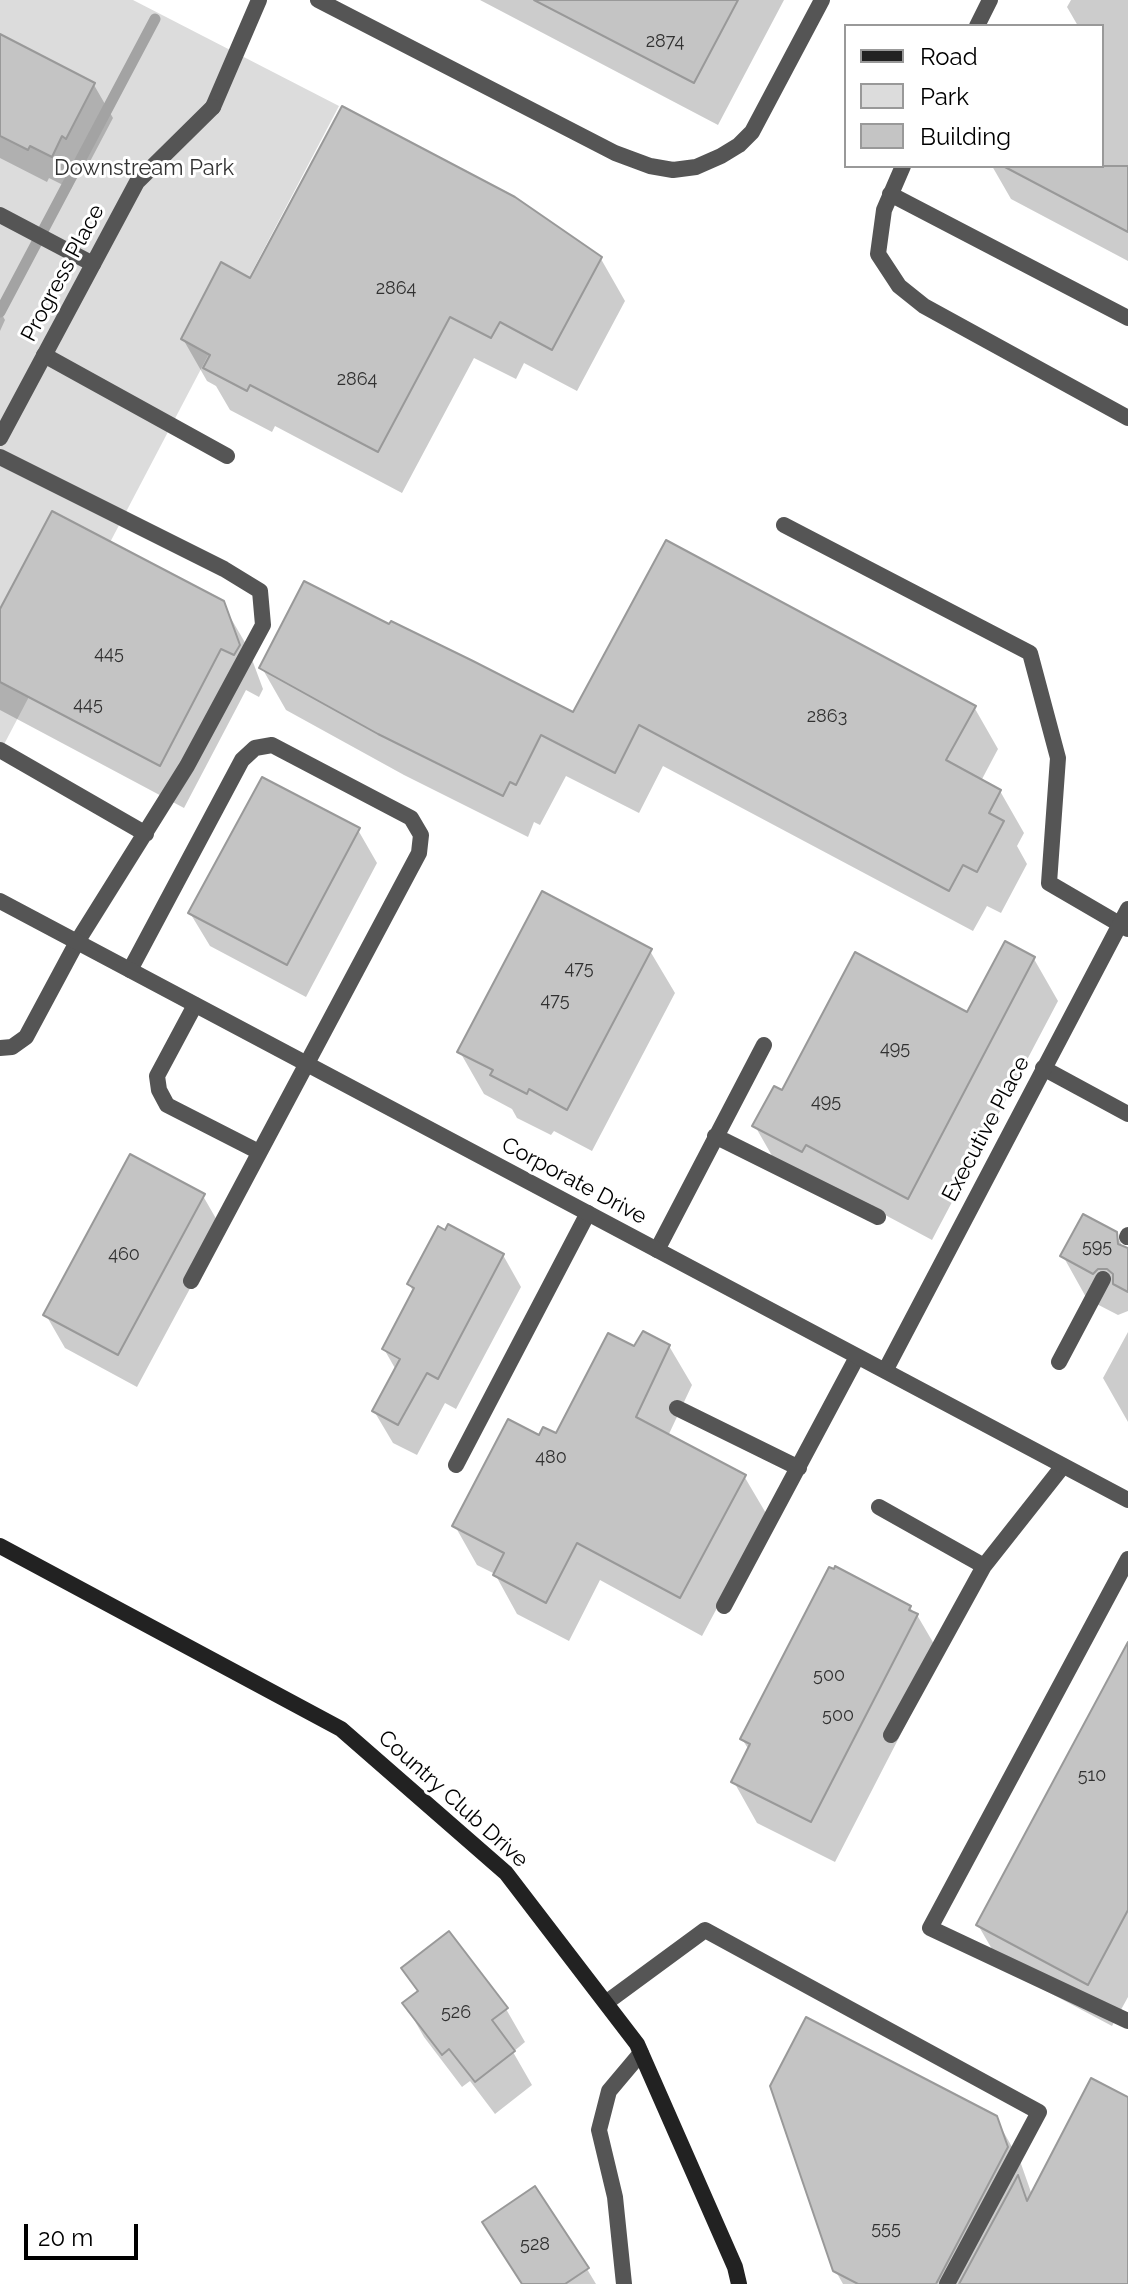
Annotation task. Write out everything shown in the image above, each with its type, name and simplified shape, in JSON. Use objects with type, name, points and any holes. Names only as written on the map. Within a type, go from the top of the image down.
[{"type":"street","name":"Progress Place","points":[[0,438],[137,182],[213,107],[259,0]]},
{"type":"street","points":[[318,0],[615,153],[650,166],[673,170],[696,167],[721,156],[752,132],[822,0]]},
{"type":"street","points":[[978,24],[990,0]]},
{"type":"street","points":[[902,168],[884,210],[878,254],[899,286],[924,306],[1128,418]]},
{"type":"street","points":[[890,194],[1128,318]]},
{"type":"street","points":[[0,215],[93,264]]},
{"type":"street","points":[[44,355],[227,456]]},
{"type":"street","points":[[0,457],[224,569],[260,591],[263,625],[187,766],[77,942],[26,1037],[12,1047],[0,1048]]},
{"type":"street","points":[[784,525],[1030,653],[1058,758],[1049,883],[1124,927]]},
{"type":"street","points":[[130,970],[242,760],[255,748],[272,745],[411,818],[421,835],[419,853],[191,1281]]},
{"type":"street","points":[[0,750],[146,834]]},
{"type":"street","name":"Corporate Drive","points":[[0,901],[1128,1500]]},
{"type":"street","name":"Executive Place","points":[[885,1371],[1043,1068],[1124,927],[1128,909]]},
{"type":"street","points":[[195,1005],[157,1076],[159,1090],[167,1105],[259,1152]]},
{"type":"street","points":[[657,1250],[764,1045]]},
{"type":"street","points":[[1043,1068],[1128,1114]]},
{"type":"street","points":[[715,1136],[878,1217]]},
{"type":"street","points":[[456,1465],[588,1213]]},
{"type":"street","points":[[1059,1362],[1103,1279]]},
{"type":"street","points":[[724,1606],[857,1357]]},
{"type":"street","points":[[677,1408],[799,1468]]},
{"type":"street","points":[[891,1735],[984,1566],[1063,1466]]},
{"type":"street","points":[[879,1507],[984,1566]]},
{"type":"street","name":"Country Club Drive","points":[[0,1546],[341,1729],[506,1873],[607,2002],[641,2053],[735,2267],[739,2284]]},
{"type":"street","points":[[1128,1559],[930,1928],[1128,2021]]},
{"type":"street","points":[[607,2002],[705,1930],[1039,2112],[947,2284]]},
{"type":"street","points":[[624,2284],[615,2197],[599,2130],[609,2091],[641,2053]]},
{"type":"green space","name":"Downstream Park","points":[[0,0],[133,0],[339,106],[0,752]]},
{"type":"building","points":[[534,0],[738,0],[694,83]]},
{"type":"building","points":[[0,34],[95,83],[66,139],[62,136],[52,157],[30,146],[28,150],[0,136]]},
{"type":"building","points":[[342,106],[515,197],[602,257],[552,350],[500,322],[491,338],[450,317],[378,452],[250,385],[247,391],[203,368],[210,355],[181,339],[221,262],[250,278]]},
{"type":"building","points":[[1128,166],[1128,232],[1007,168]]},
{"type":"building","points":[[52,511],[224,601],[240,645],[234,655],[221,649],[160,766],[0,682],[0,609]]},
{"type":"building","points":[[666,540],[976,706],[946,760],[1001,790],[989,813],[1004,821],[977,872],[963,865],[949,891],[639,725],[615,773],[541,735],[516,785],[510,782],[503,796],[378,734],[259,668],[304,581],[573,712]]},
{"type":"building","points":[[262,777],[360,828],[287,965],[188,913]]},
{"type":"building","points":[[542,891],[652,949],[567,1110],[529,1089],[527,1094],[490,1075],[493,1070],[457,1052]]},
{"type":"building","points":[[1005,941],[1035,957],[908,1199],[806,1145],[802,1152],[752,1126],[774,1086],[782,1090],[855,952],[967,1012]]},
{"type":"building","points":[[130,1154],[205,1194],[118,1355],[43,1315]]},
{"type":"building","points":[[1083,1214],[1117,1232],[1118,1244],[1128,1248],[1128,1292],[1113,1284],[1113,1274],[1107,1269],[1098,1269],[1093,1274],[1060,1256]]},
{"type":"building","points":[[448,1224],[504,1254],[438,1379],[427,1373],[398,1425],[372,1411],[400,1359],[382,1349],[414,1288],[407,1284],[438,1226],[445,1230]]},
{"type":"building","points":[[643,1331],[670,1345],[636,1417],[746,1475],[680,1598],[577,1543],[546,1603],[493,1575],[504,1553],[452,1526],[508,1419],[539,1435],[543,1427],[556,1433],[608,1333],[634,1346]]},
{"type":"building","points":[[835,1566],[911,1606],[909,1610],[918,1614],[811,1822],[731,1782],[750,1744],[740,1739],[829,1567],[834,1569]]},
{"type":"building","points":[[1128,1642],[1128,1910],[1088,1985],[976,1925]]},
{"type":"building","points":[[449,1931],[508,2008],[492,2020],[515,2051],[475,2082],[449,2049],[442,2055],[402,2003],[418,1991],[401,1968]]},
{"type":"building","points":[[806,2017],[997,2116],[1008,2147],[936,2284],[858,2284],[833,2271],[770,2086]]},
{"type":"building","points":[[1091,2078],[1128,2097],[1128,2284],[959,2284],[1018,2175],[1027,2201]]},
{"type":"building","points":[[535,2186],[589,2268],[565,2284],[522,2284],[482,2222]]},
{"type":"waterway","points":[[0,312],[155,19]]}]
